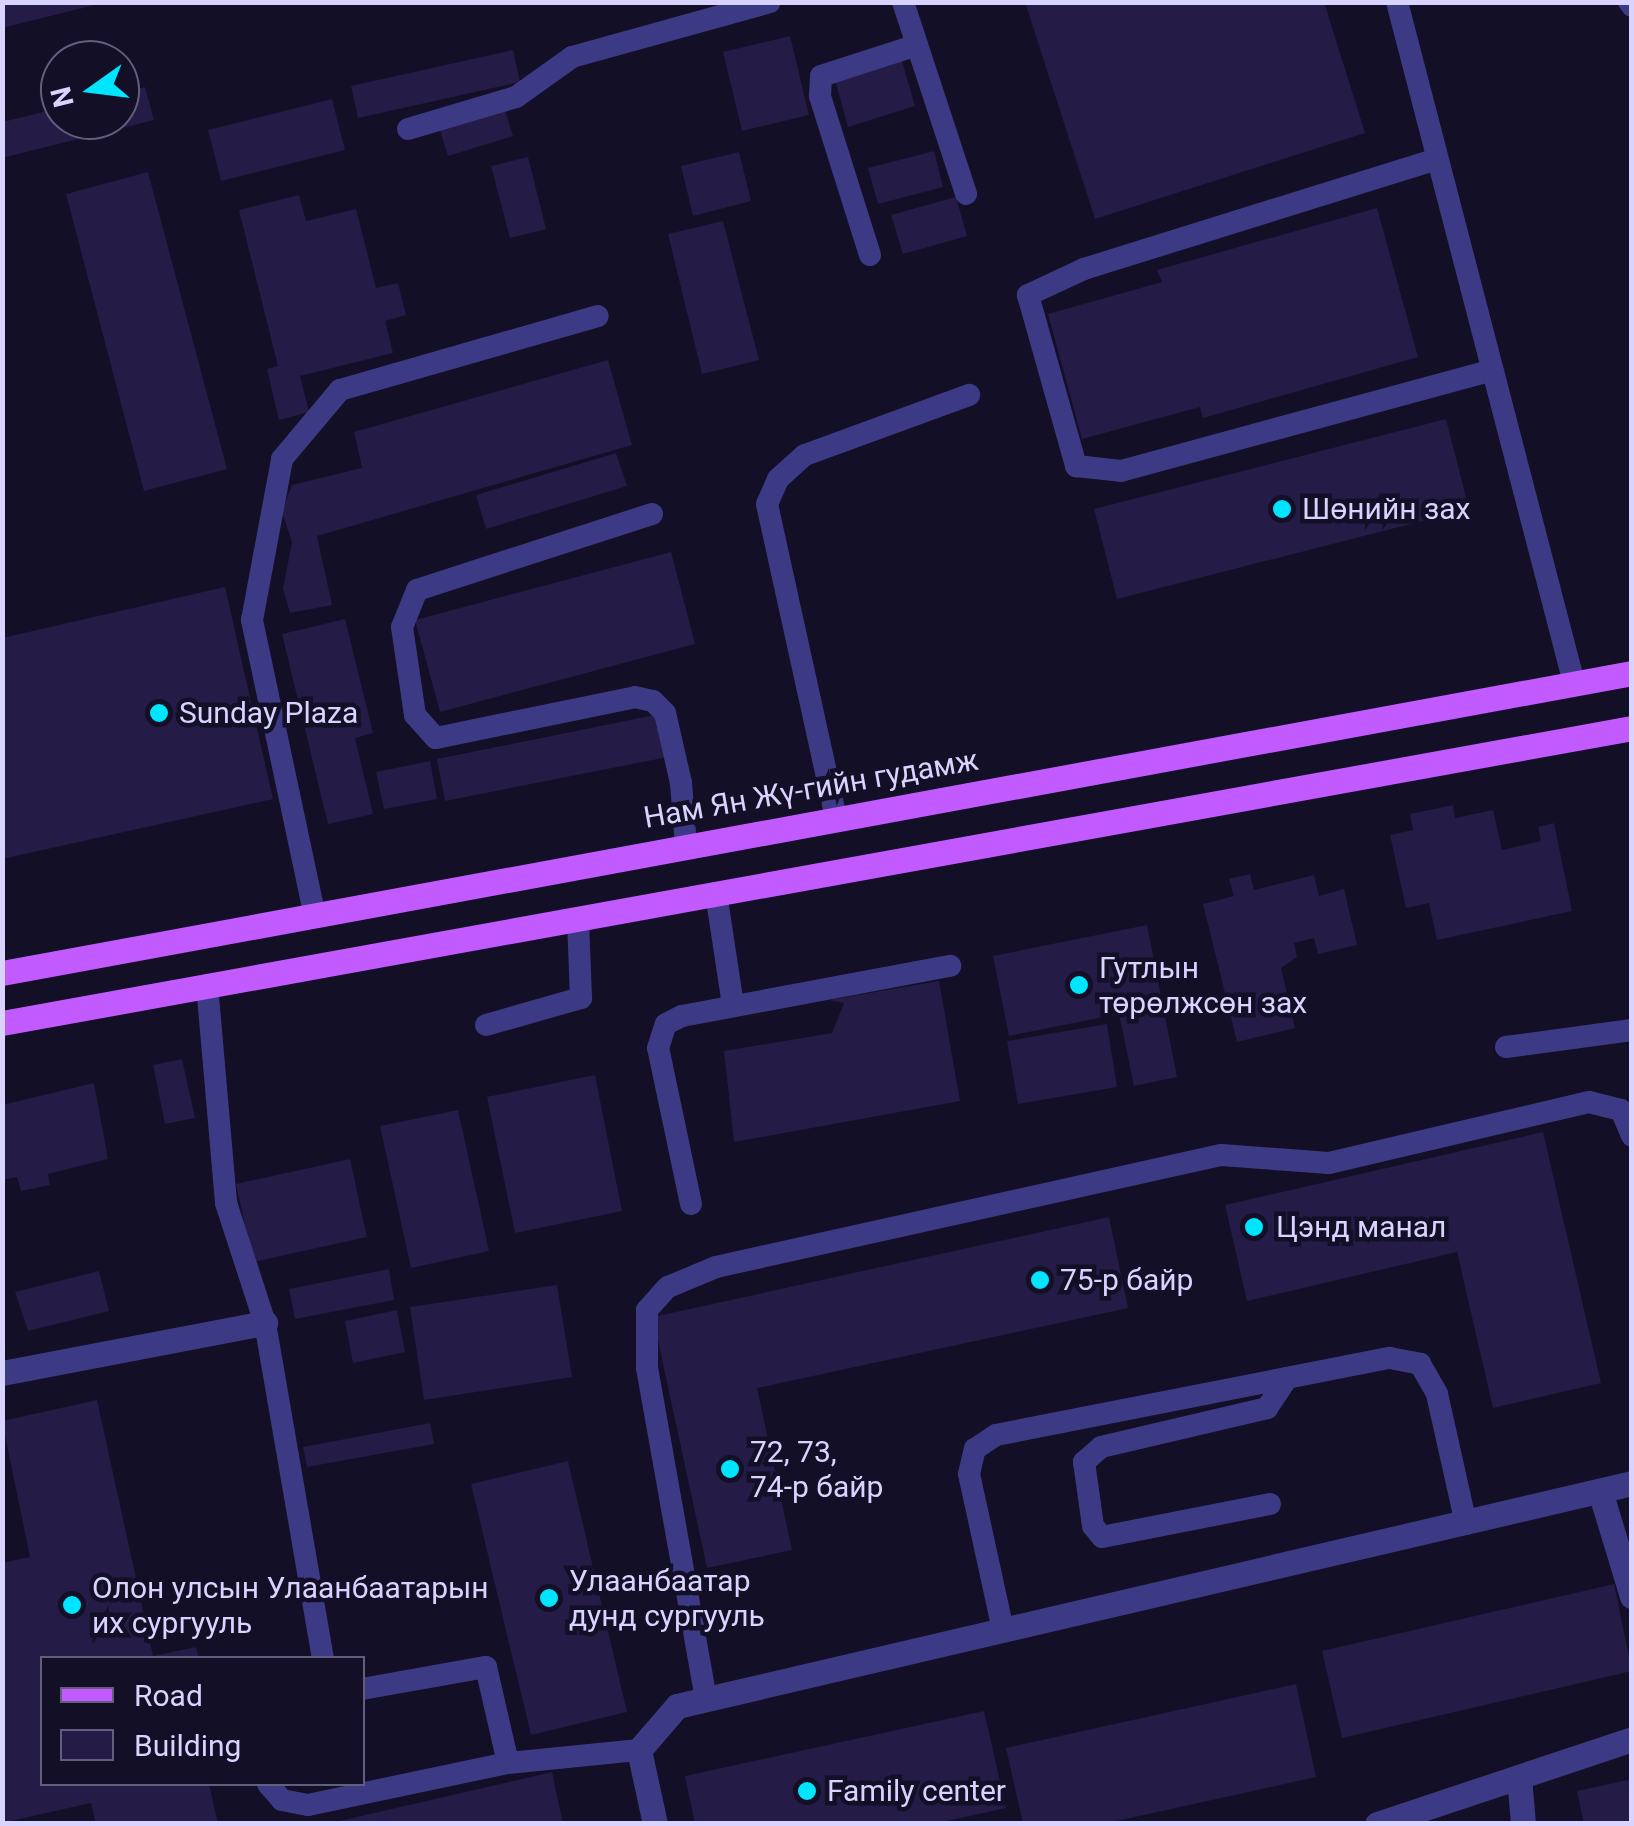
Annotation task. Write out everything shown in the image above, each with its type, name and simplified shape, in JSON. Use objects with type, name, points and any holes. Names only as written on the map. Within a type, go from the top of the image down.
[{"type":"main road","name":"Нам Ян Жү-гийн гудамж","points":[[2,973],[314,912],[1632,673]]},
{"type":"main road","points":[[2,1022],[1632,728]]},
{"type":"street","points":[[2,1373],[265,1322]]},
{"type":"street","points":[[655,1824],[640,1750],[677,1706],[1632,1483]]},
{"type":"street","points":[[1600,1491],[1632,1596]]},
{"type":"street","points":[[1377,1824],[1632,1739]]},
{"type":"street","points":[[1519,1777],[1523,1824]]},
{"type":"lane","points":[[408,130],[516,97],[572,58],[770,2]]},
{"type":"lane","points":[[903,2],[966,194]]},
{"type":"lane","points":[[1397,2],[1574,684]]},
{"type":"lane","points":[[870,255],[820,96],[821,76],[917,45]]},
{"type":"lane","points":[[1438,158],[1084,269],[1028,295],[1076,466],[1121,471],[1493,370]]},
{"type":"lane","points":[[314,912],[252,620],[282,459],[340,390],[598,316]]},
{"type":"lane","points":[[836,818],[768,504],[778,479],[806,455],[969,395]]},
{"type":"lane","points":[[652,514],[418,590],[402,627],[415,715],[436,738],[635,697],[653,701],[665,713],[681,782],[686,845]]},
{"type":"lane","points":[[716,893],[733,1005]]},
{"type":"lane","points":[[486,1025],[582,998],[578,918]]},
{"type":"lane","points":[[691,1204],[658,1048],[666,1024],[733,1005],[950,966]]},
{"type":"lane","points":[[208,986],[226,1203],[265,1322],[322,1656]]},
{"type":"lane","points":[[1506,1047],[1632,1030]]},
{"type":"lane","points":[[706,1699],[647,1368],[647,1310],[668,1287],[716,1268],[1222,1155],[1329,1164],[1589,1102],[1621,1110],[1632,1136]]},
{"type":"lane","points":[[1003,1630],[968,1474],[976,1450],[996,1435],[1390,1358],[1420,1364],[1437,1394],[1466,1524]]},
{"type":"lane","points":[[1270,1504],[1102,1537],[1093,1526],[1084,1462],[1101,1447],[1268,1408],[1287,1378]]},
{"type":"lane","points":[[365,1689],[486,1667],[508,1764]]},
{"type":"lane","points":[[270,1786],[282,1800],[308,1805],[508,1764],[640,1750]]},
{"type":"building","points":[[2,2],[99,2],[99,4],[2,28]]},
{"type":"building","points":[[1025,2],[1324,2],[1365,133],[1095,219]]},
{"type":"building","points":[[790,36],[809,115],[742,131],[723,52]]},
{"type":"building","points":[[513,50],[520,82],[358,118],[351,86]]},
{"type":"building","points":[[902,61],[915,106],[848,127],[835,80]]},
{"type":"building","points":[[145,87],[154,120],[140,124],[140,88]]},
{"type":"building","points":[[332,99],[345,150],[221,181],[208,130]]},
{"type":"building","points":[[504,107],[513,136],[448,156],[439,127]]},
{"type":"building","points":[[40,113],[40,140],[74,140],[2,158],[2,122]]},
{"type":"building","points":[[934,151],[943,187],[878,204],[868,168]]},
{"type":"building","points":[[739,152],[751,201],[693,216],[681,166]]},
{"type":"building","points":[[528,157],[546,229],[510,238],[491,166]]},
{"type":"building","points":[[148,172],[227,469],[144,491],[66,194]]},
{"type":"building","points":[[299,195],[306,221],[356,209],[376,288],[398,283],[406,315],[385,321],[393,353],[300,376],[309,412],[279,420],[267,369],[278,366],[239,210]]},
{"type":"building","points":[[956,197],[967,236],[903,254],[891,215]]},
{"type":"building","points":[[1377,208],[1418,357],[1203,418],[1200,407],[1082,439],[1048,314],[1162,282],[1157,270]]},
{"type":"building","points":[[723,221],[759,360],[702,374],[668,234]]},
{"type":"building","points":[[608,360],[632,445],[317,536],[332,605],[290,613],[283,589],[292,542],[282,512],[292,485],[362,468],[354,432]]},
{"type":"building","name":"Шөнийн зах","points":[[1446,419],[1469,509],[1117,599],[1094,509]]},
{"type":"building","points":[[616,453],[627,486],[486,529],[476,495]]},
{"type":"building","points":[[671,552],[695,644],[440,712],[415,620]]},
{"type":"building","name":"Sunday Plaza","points":[[225,587],[273,799],[2,859],[2,638]]},
{"type":"building","points":[[345,619],[373,733],[355,738],[373,814],[328,824],[282,634]]},
{"type":"building","points":[[660,714],[668,757],[445,801],[437,759]]},
{"type":"building","points":[[430,761],[437,799],[384,809],[376,772]]},
{"type":"building","points":[[1453,805],[1455,818],[1493,810],[1502,850],[1541,841],[1538,827],[1554,823],[1572,911],[1437,940],[1429,903],[1406,908],[1390,835],[1413,830],[1410,814]]},
{"type":"building","points":[[1250,874],[1254,890],[1314,875],[1319,896],[1344,889],[1357,945],[1318,954],[1314,938],[1294,943],[1297,957],[1281,968],[1295,1028],[1237,1042],[1203,904],[1234,896],[1229,879]]},
{"type":"building","name":"Гутлын төрөлжсөн зах","points":[[1147,925],[1177,1077],[1134,1086],[1119,1014],[1009,1036],[993,956]]},
{"type":"building","points":[[939,981],[960,1101],[734,1142],[724,1051],[832,1033],[844,1003],[829,1000]]},
{"type":"building","points":[[1107,1024],[1117,1087],[1018,1104],[1007,1041]]},
{"type":"building","points":[[182,1059],[195,1118],[165,1124],[153,1065]]},
{"type":"building","points":[[595,1075],[622,1211],[515,1233],[487,1097]]},
{"type":"building","points":[[94,1083],[108,1159],[48,1174],[50,1185],[21,1191],[17,1177],[2,1180],[2,1105]]},
{"type":"building","points":[[458,1110],[489,1251],[411,1268],[380,1126]]},
{"type":"building","points":[[1543,1132],[1601,1383],[1493,1408],[1457,1252],[1247,1301],[1225,1205]]},
{"type":"building","points":[[350,1159],[367,1237],[253,1262],[236,1184]]},
{"type":"building","name":"72, 73, 74-р байр","points":[[1109,1217],[1128,1308],[757,1388],[792,1550],[707,1568],[653,1317]]},
{"type":"building","points":[[389,1269],[394,1300],[295,1319],[289,1289]]},
{"type":"building","points":[[99,1271],[109,1311],[28,1331],[15,1292]]},
{"type":"building","points":[[557,1285],[572,1377],[424,1400],[410,1307]]},
{"type":"building","points":[[397,1310],[405,1352],[353,1363],[345,1321]]},
{"type":"building","name":"Олон улсын Улаанбаатарын их сургууль","points":[[97,1400],[153,1656],[40,1656],[40,1786],[209,1786],[218,1824],[96,1824],[91,1803],[2,1823],[2,1563],[30,1557],[2,1421]]},
{"type":"building","points":[[430,1423],[434,1444],[307,1467],[303,1447]]},
{"type":"building","name":"Улаанбаатар дунд сургууль","points":[[568,1461],[627,1712],[531,1735],[471,1484]]},
{"type":"building","points":[[1614,1584],[1632,1671],[1342,1738],[1322,1651]]},
{"type":"building","name":"Олон улсын Улаанбаатарын их сургууль","points":[[196,1647],[198,1656],[153,1656]]},
{"type":"building","points":[[1296,1684],[1316,1777],[1103,1824],[1023,1824],[1006,1748]]},
{"type":"building","points":[[984,1711],[1006,1808],[933,1824],[695,1824],[685,1776]]},
{"type":"building","points":[[552,1772],[563,1824],[335,1824],[335,1822]]},
{"type":"building","points":[[1632,1779],[1632,1824],[1584,1824],[1577,1791]]},
{"type":"place","name":"Шөнийн зах","points":[[1282,509]]},
{"type":"place","name":"Sunday Plaza","points":[[159,713]]},
{"type":"place","name":"Гутлын төрөлжсөн зах","points":[[1079,985]]},
{"type":"place","name":"Цэнд манал","points":[[1254,1227]]},
{"type":"place","name":"75-р байр","points":[[1040,1280]]},
{"type":"place","name":"72, 73, 74-р байр","points":[[730,1469]]},
{"type":"place","name":"Улаанбаатар дунд сургууль","points":[[549,1598]]},
{"type":"place","name":"Олон улсын Улаанбаатарын их сургууль","points":[[72,1605]]},
{"type":"place","name":"Family center","points":[[807,1791]]}]
